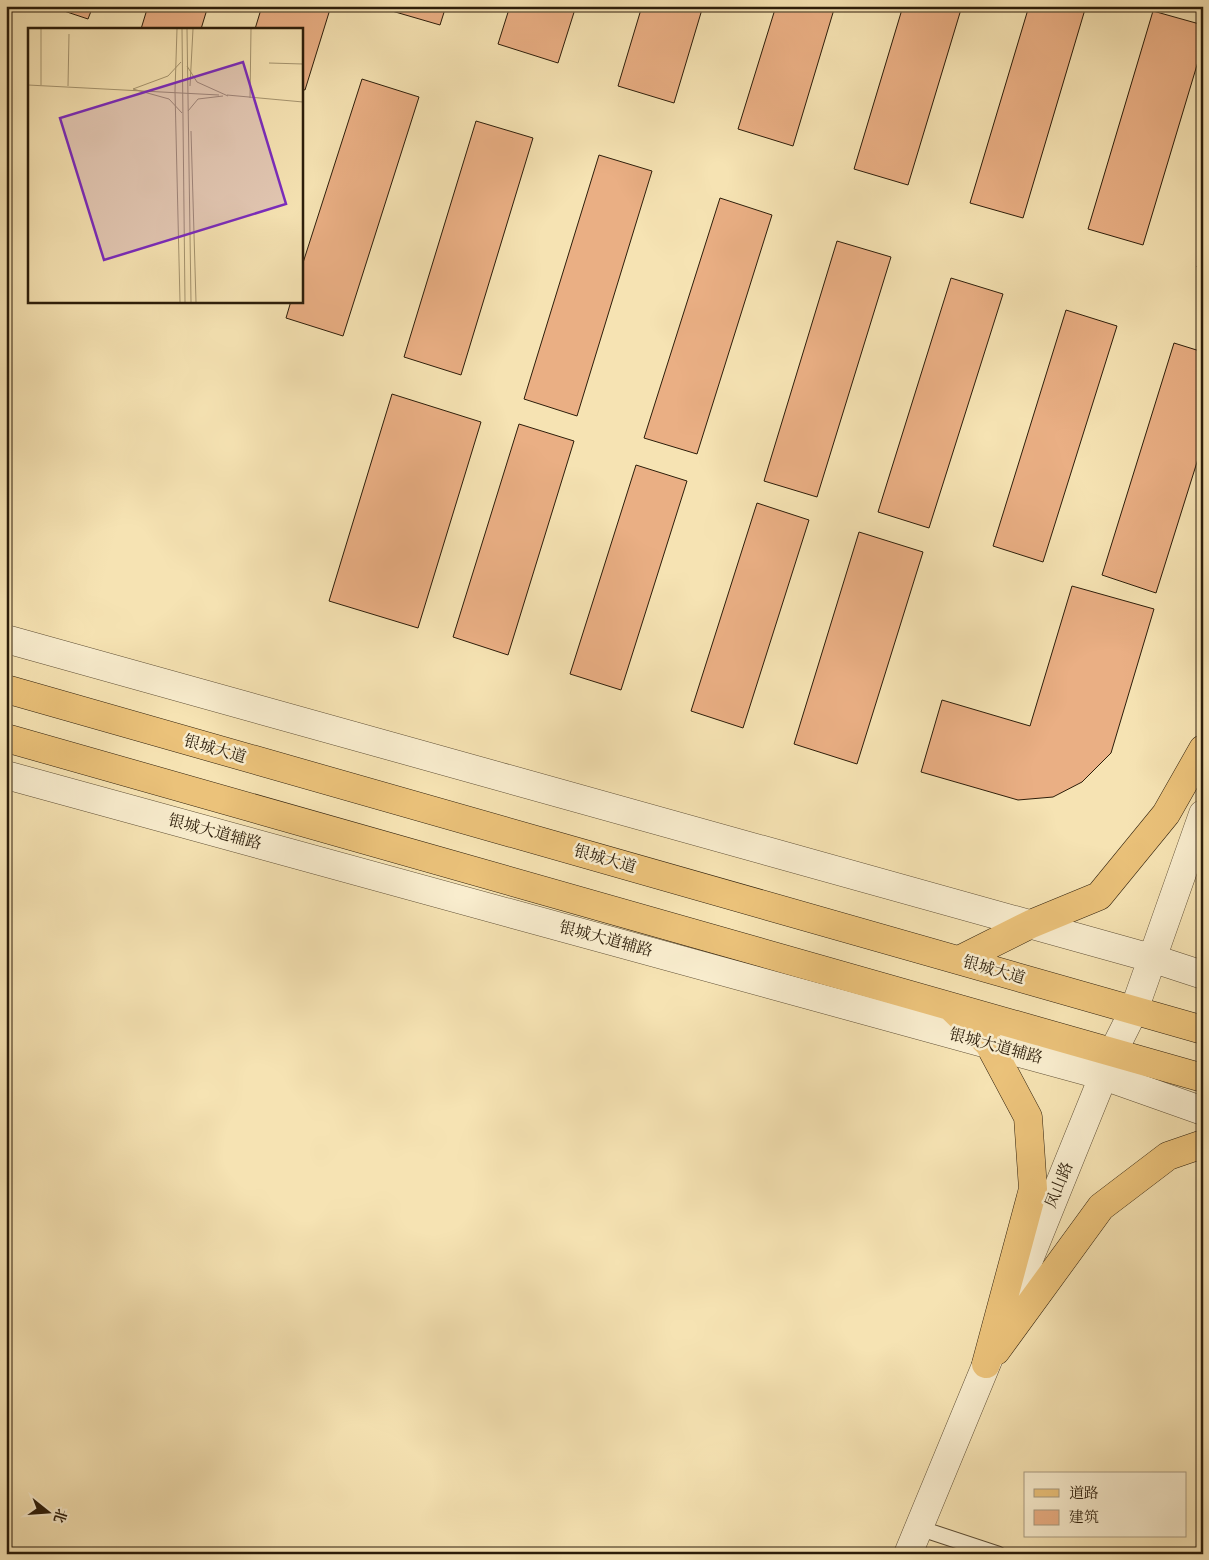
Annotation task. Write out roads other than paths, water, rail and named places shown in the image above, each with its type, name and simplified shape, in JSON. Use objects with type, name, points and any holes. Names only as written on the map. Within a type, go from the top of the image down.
[{"type":"main road","name":"银城大道","points":[[6,689],[1203,1030]]},
{"type":"main road","points":[[6,738],[949,1006],[1108,1064],[1203,1078]]},
{"type":"main road","points":[[959,960],[1031,924],[1099,896],[1166,814],[1203,749]]},
{"type":"main road","points":[[949,1006],[989,1044],[1028,1117],[1033,1189],[986,1364]]},
{"type":"main road","points":[[986,1364],[1101,1207],[1168,1156],[1203,1144]]},
{"type":"street","points":[[6,639],[1031,924],[1151,958],[1203,975]]},
{"type":"street","name":"银城大道辅路","points":[[6,775],[989,1044],[1108,1064],[1203,1110]]},
{"type":"street","name":"凤山路","points":[[908,1554],[1108,1064],[1134,1010],[1203,814]]},
{"type":"lane","points":[[919,1528],[998,1554]]}]
